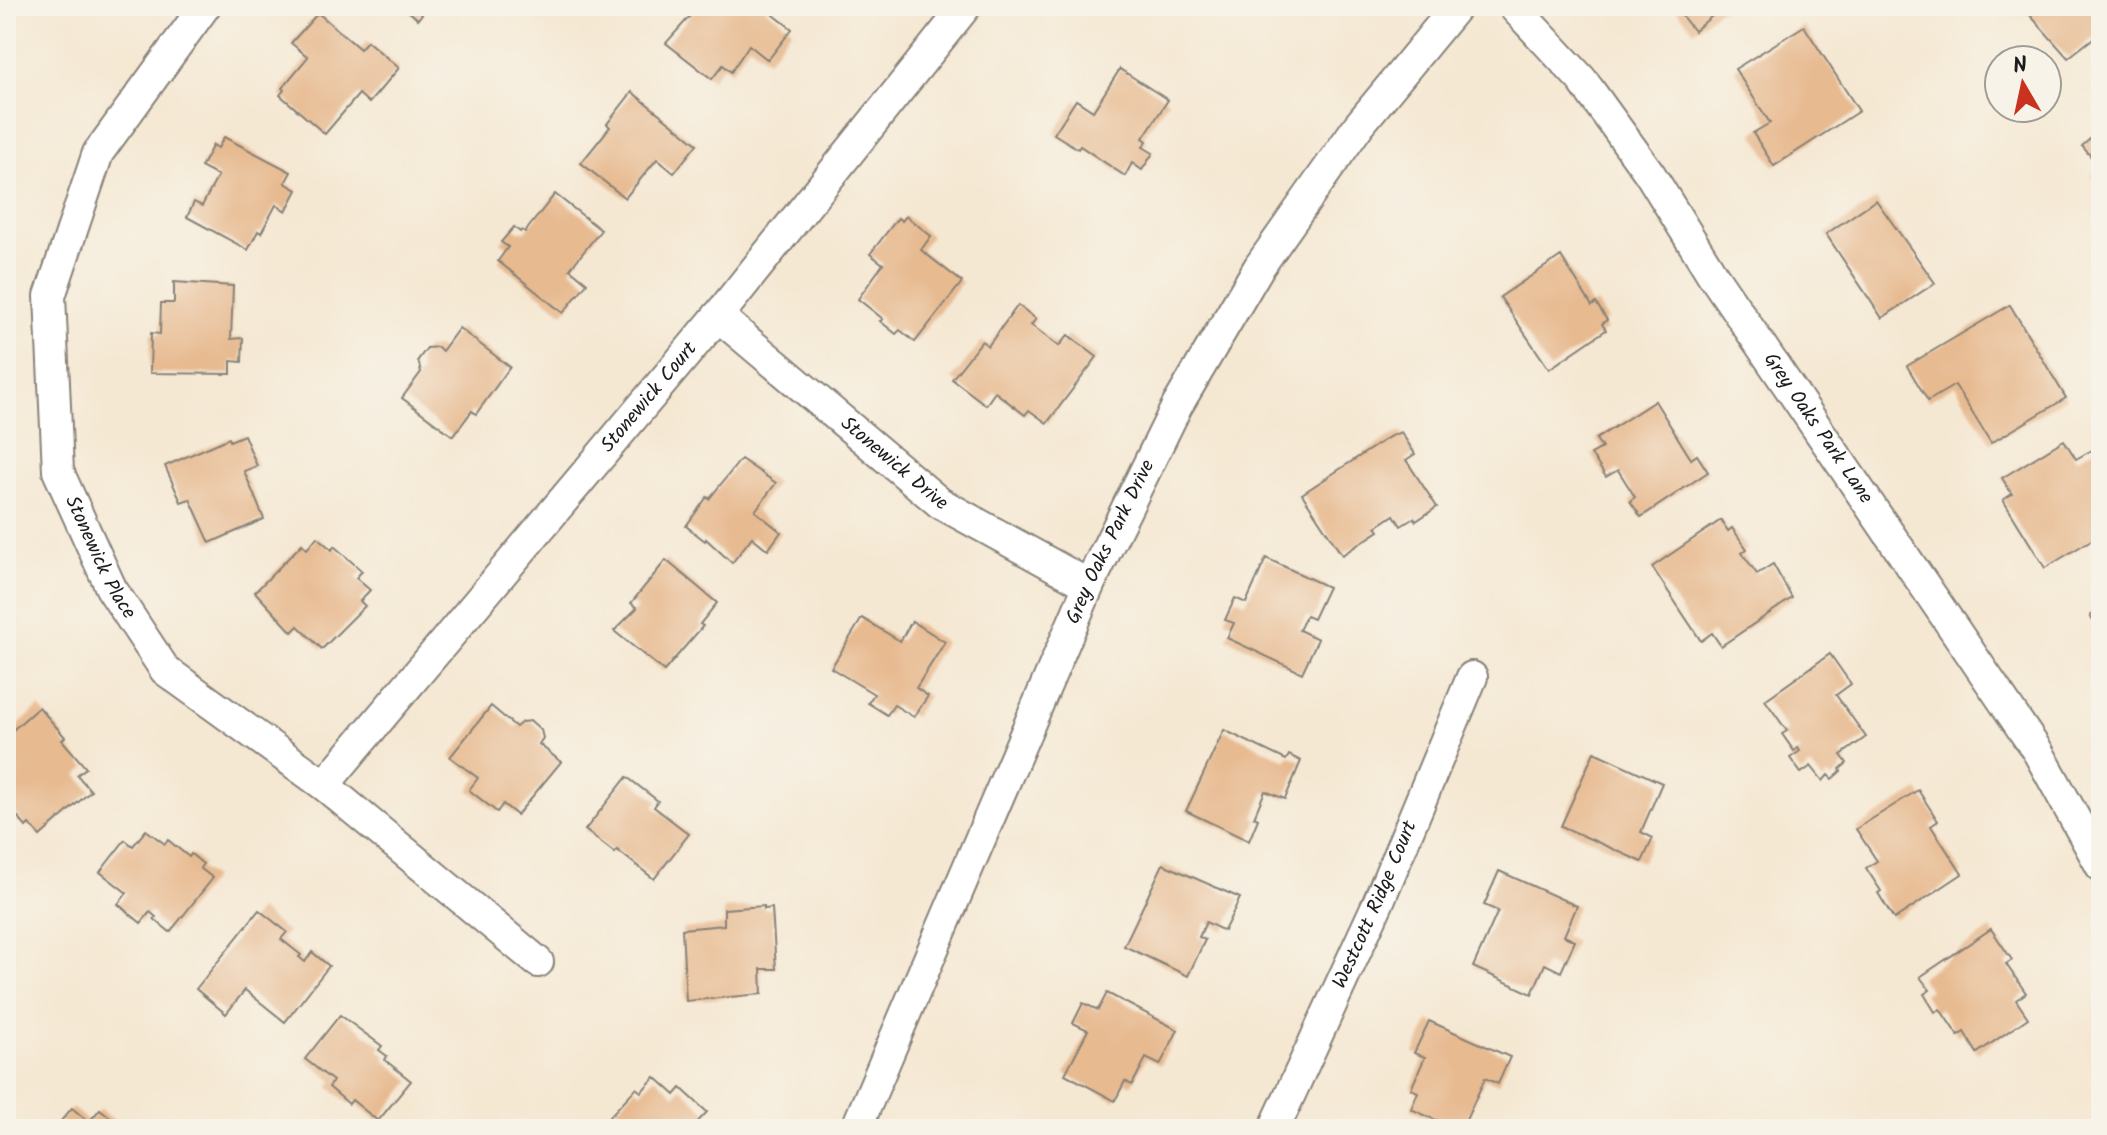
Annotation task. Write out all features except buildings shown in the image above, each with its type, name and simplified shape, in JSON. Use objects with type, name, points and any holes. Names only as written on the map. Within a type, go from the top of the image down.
[{"type":"street","name":"Stonewick Place","points":[[205,6],[98,153],[50,296],[58,471],[111,588],[165,670],[324,785],[538,962]]},
{"type":"street","name":"Stonewick Court","points":[[324,785],[718,316],[966,6]]},
{"type":"street","name":"Grey Oaks Park Drive","points":[[856,1129],[1089,585],[1177,406],[1259,267],[1359,125],[1457,6]]},
{"type":"street","name":"Grey Oaks Park Lane","points":[[1513,6],[1582,80],[1650,174],[1712,274],[2038,752],[2101,866]]},
{"type":"street","name":"Stonewick Drive","points":[[718,316],[940,503],[1089,585]]},
{"type":"street","name":"Westcott Ridge Court","points":[[1274,1129],[1378,903],[1472,677]]}]
